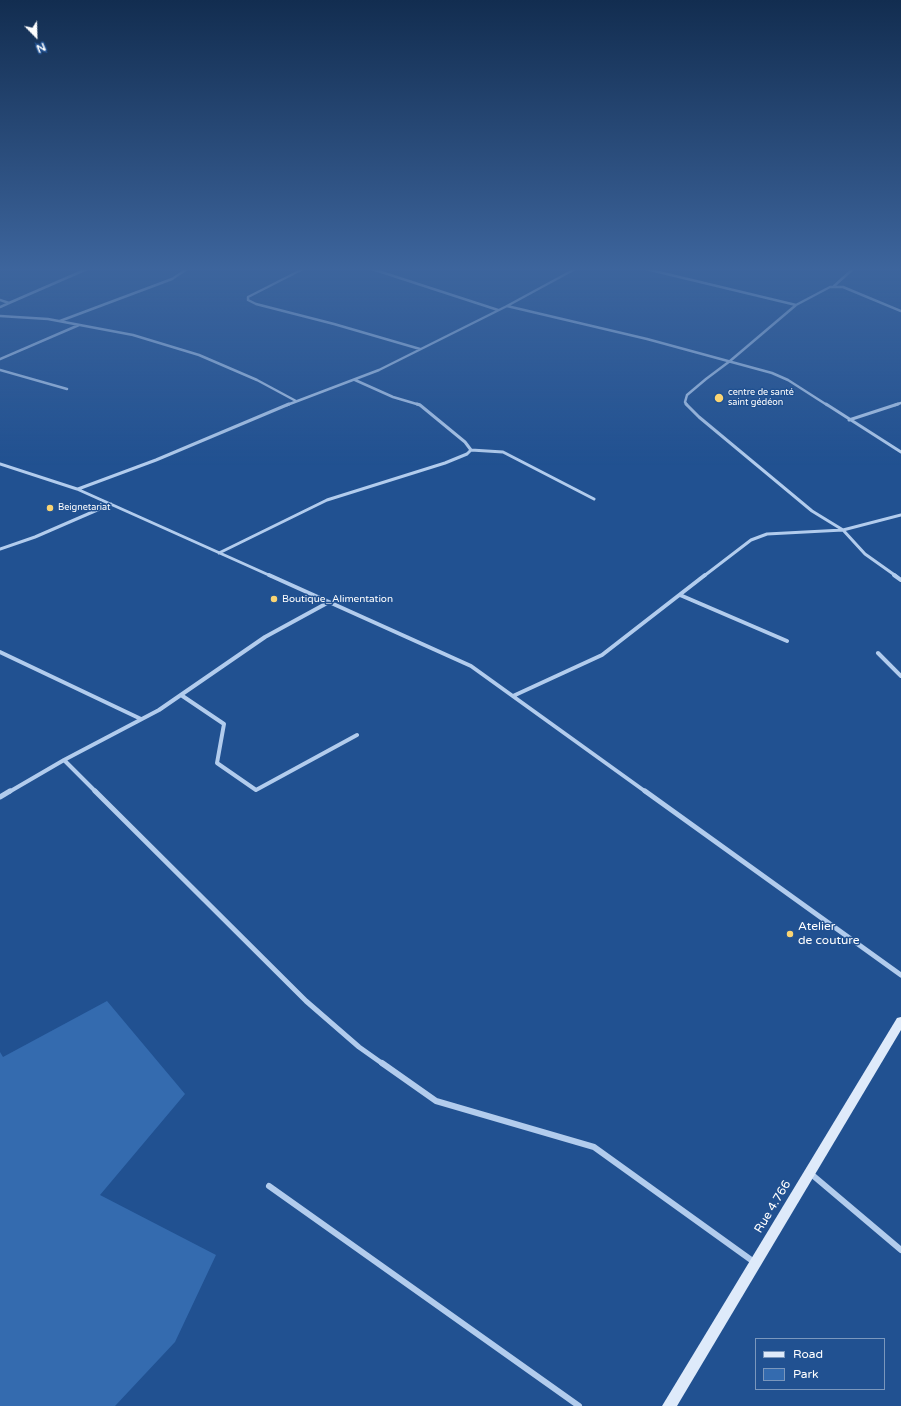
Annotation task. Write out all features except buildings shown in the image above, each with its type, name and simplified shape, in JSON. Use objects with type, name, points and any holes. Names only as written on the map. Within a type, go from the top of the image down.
[{"type":"street","points":[[0,359],[57,335]]},
{"type":"street","points":[[126,335],[199,355],[257,380],[296,401]]},
{"type":"street","points":[[369,335],[420,350]]},
{"type":"street","points":[[77,489],[156,460],[296,401],[355,380],[450,335]]},
{"type":"street","points":[[628,335],[772,373],[788,380],[901,452]]},
{"type":"street","points":[[762,335],[687,395],[685,402],[688,407],[812,511],[843,530],[865,554],[901,580]]},
{"type":"street","points":[[0,370],[67,389]]},
{"type":"street","points":[[355,380],[394,397],[420,405],[466,442],[470,446],[471,450]]},
{"type":"street","points":[[850,420],[901,403]]},
{"type":"street","points":[[219,553],[328,500],[445,463],[467,454],[471,450],[503,452],[594,500]]},
{"type":"street","points":[[0,464],[77,489],[471,666],[901,975]]},
{"type":"street","points":[[0,549],[35,537],[111,504]]},
{"type":"street","points":[[513,696],[602,655],[750,540],[767,534],[843,530],[901,515]]},
{"type":"street","points":[[680,595],[787,641]]},
{"type":"street","points":[[0,796],[64,760],[159,710],[264,637],[329,602]]},
{"type":"street","points":[[0,652],[141,720]]},
{"type":"street","points":[[878,653],[901,676]]},
{"type":"street","points":[[181,695],[224,724],[218,762],[256,790],[357,735]]},
{"type":"street","points":[[64,760],[306,1001],[359,1047],[436,1101],[594,1147],[756,1263]]},
{"type":"street","name":"Rue 4.766","points":[[669,1406],[901,1022]]},
{"type":"street","points":[[810,1173],[901,1250]]},
{"type":"street","points":[[269,1186],[579,1406]]},
{"type":"green space","points":[[107,1001],[185,1094],[100,1195],[216,1255],[175,1342],[115,1406],[0,1406],[0,1052],[3,1057]]},
{"type":"place","name":"centre de santé saint gédéon","points":[[719,398]]},
{"type":"place","name":"Beignetariat","points":[[50,508]]},
{"type":"place","name":"Boutique_Alimentation","points":[[274,599]]},
{"type":"place","name":"Atelier de couture","points":[[790,934]]}]
